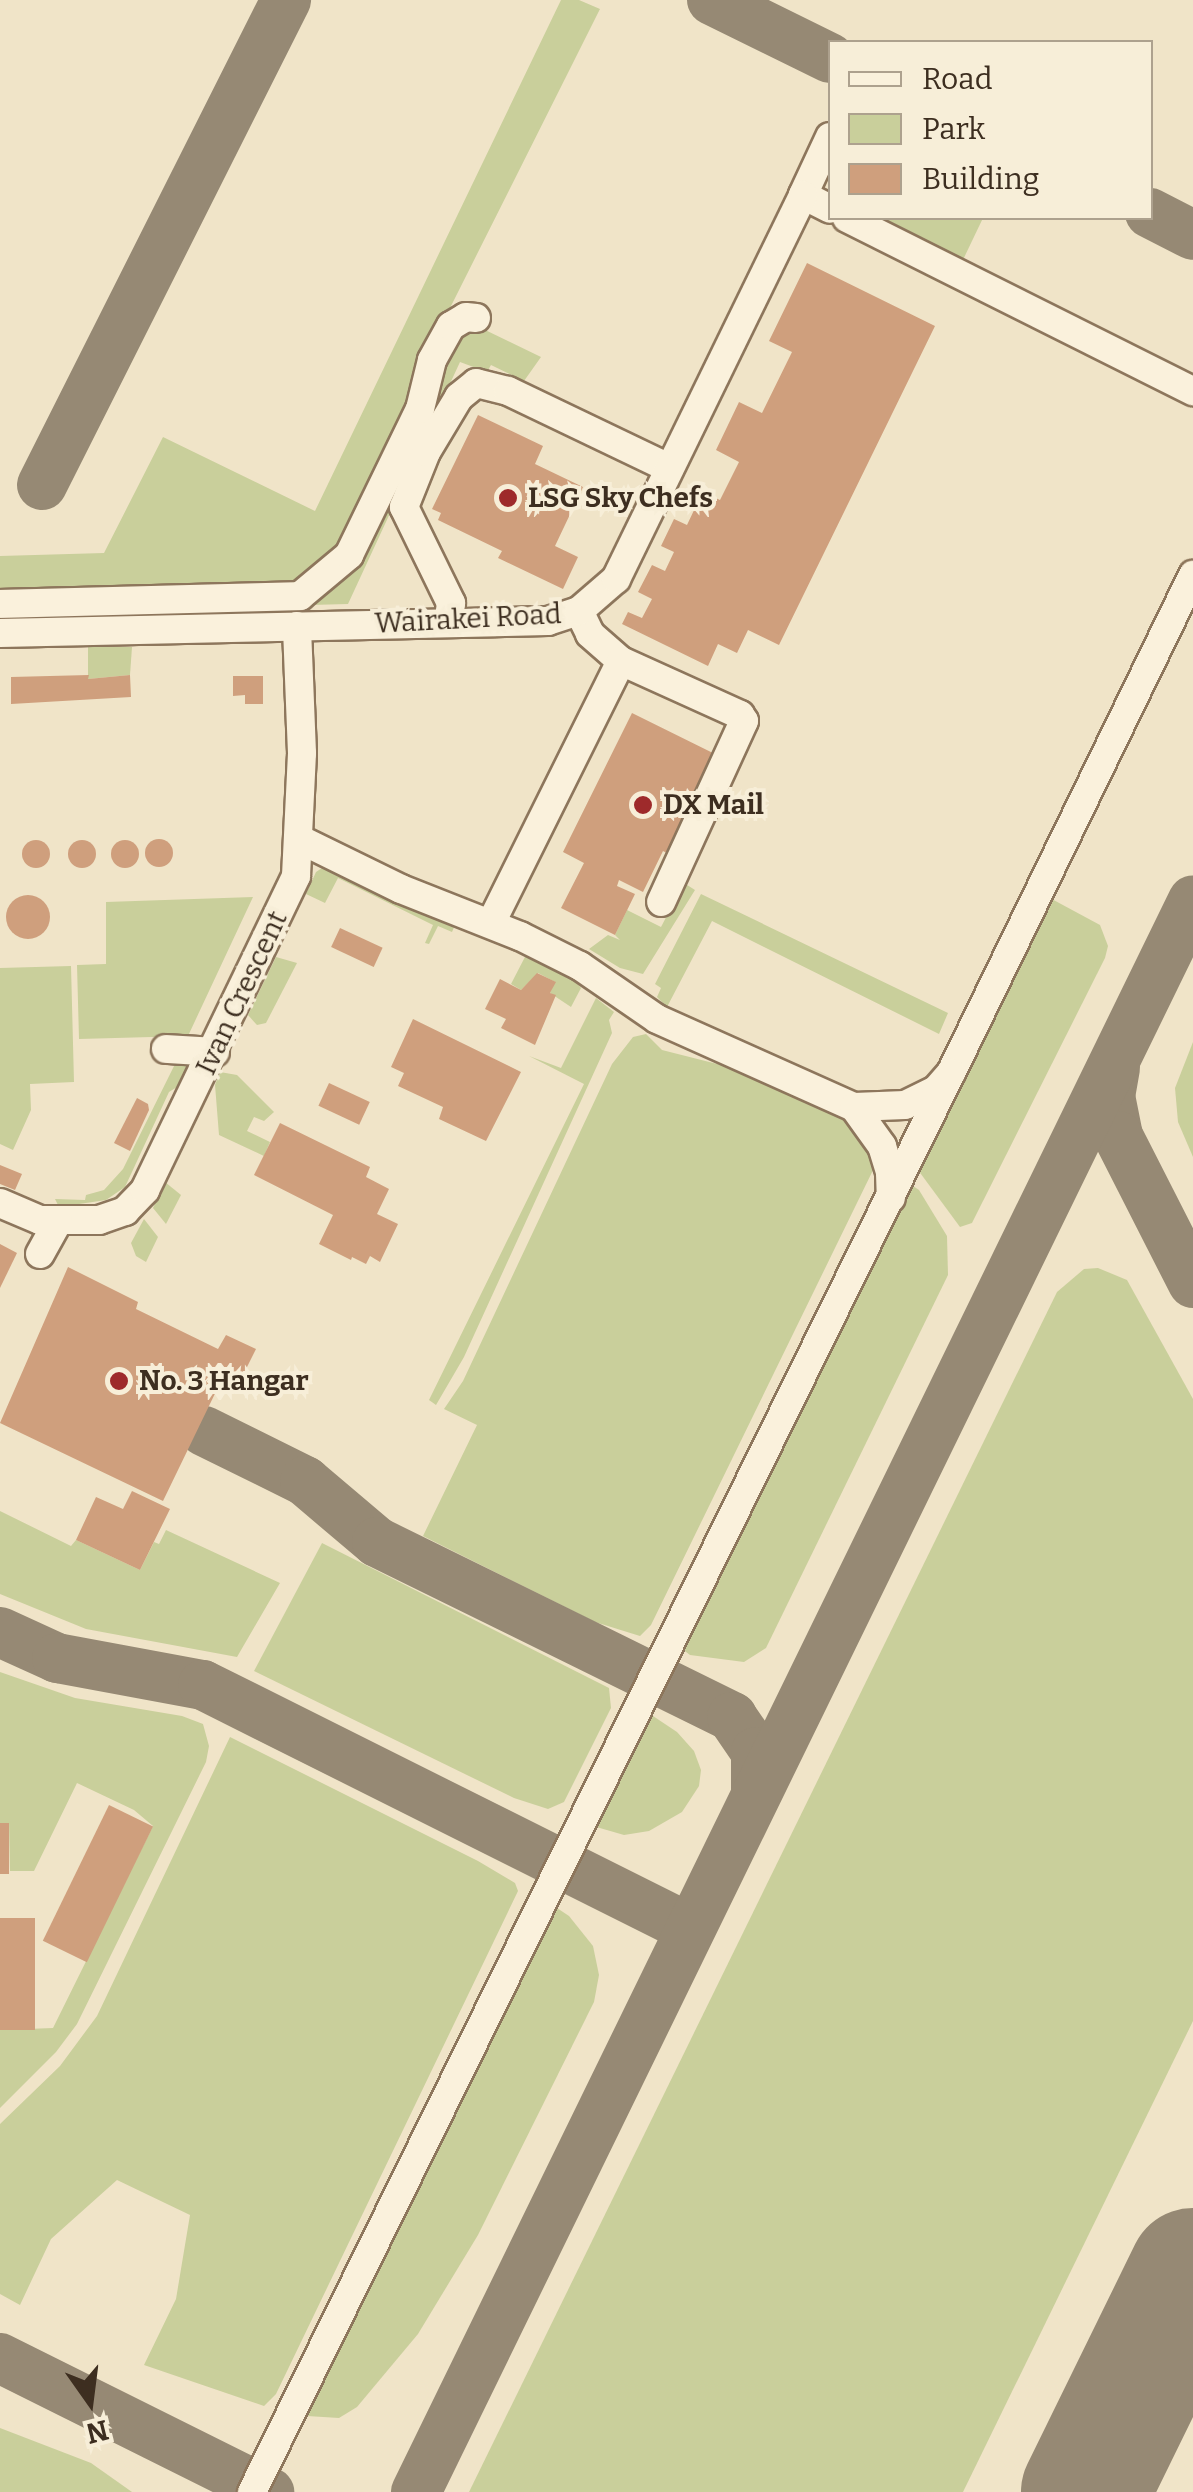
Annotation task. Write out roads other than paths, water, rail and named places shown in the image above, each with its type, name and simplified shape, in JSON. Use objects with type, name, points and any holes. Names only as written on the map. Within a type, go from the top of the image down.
[{"type":"street","name":"Wairakei Road","points":[[0,633],[548,621],[579,611],[616,578],[828,142]]},
{"type":"street","points":[[803,195],[828,208]]},
{"type":"street","points":[[851,220],[1193,391]]},
{"type":"street","points":[[0,604],[300,596],[349,555],[420,409],[432,360],[451,326],[466,317],[476,318]]},
{"type":"street","points":[[448,623],[452,603],[404,507],[426,452],[460,397],[476,382],[508,390],[670,468]]},
{"type":"street","points":[[252,2492],[891,1198],[1193,575]]},
{"type":"street","points":[[579,611],[590,634],[621,660],[740,715],[744,721],[661,902]]},
{"type":"street","name":"Ivan Crescent","points":[[0,1203],[58,1222],[113,1217],[137,1200],[214,1052],[290,892],[301,840],[297,626]]},
{"type":"street","points":[[491,923],[621,660]]},
{"type":"street","points":[[301,840],[401,890],[491,923],[580,966],[656,1019],[854,1107],[884,1110],[916,1101],[936,1090],[951,1073]]},
{"type":"street","points":[[166,1049],[214,1052]]},
{"type":"street","points":[[854,1107],[882,1146],[890,1173],[891,1198]]},
{"type":"street","points":[[40,1254],[58,1222]]},
{"type":"place","name":"LSG Sky Chefs","points":[[508,498]]},
{"type":"place","name":"DX Mail","points":[[643,805]]},
{"type":"place","name":"No. 3 Hangar","points":[[119,1381]]}]
